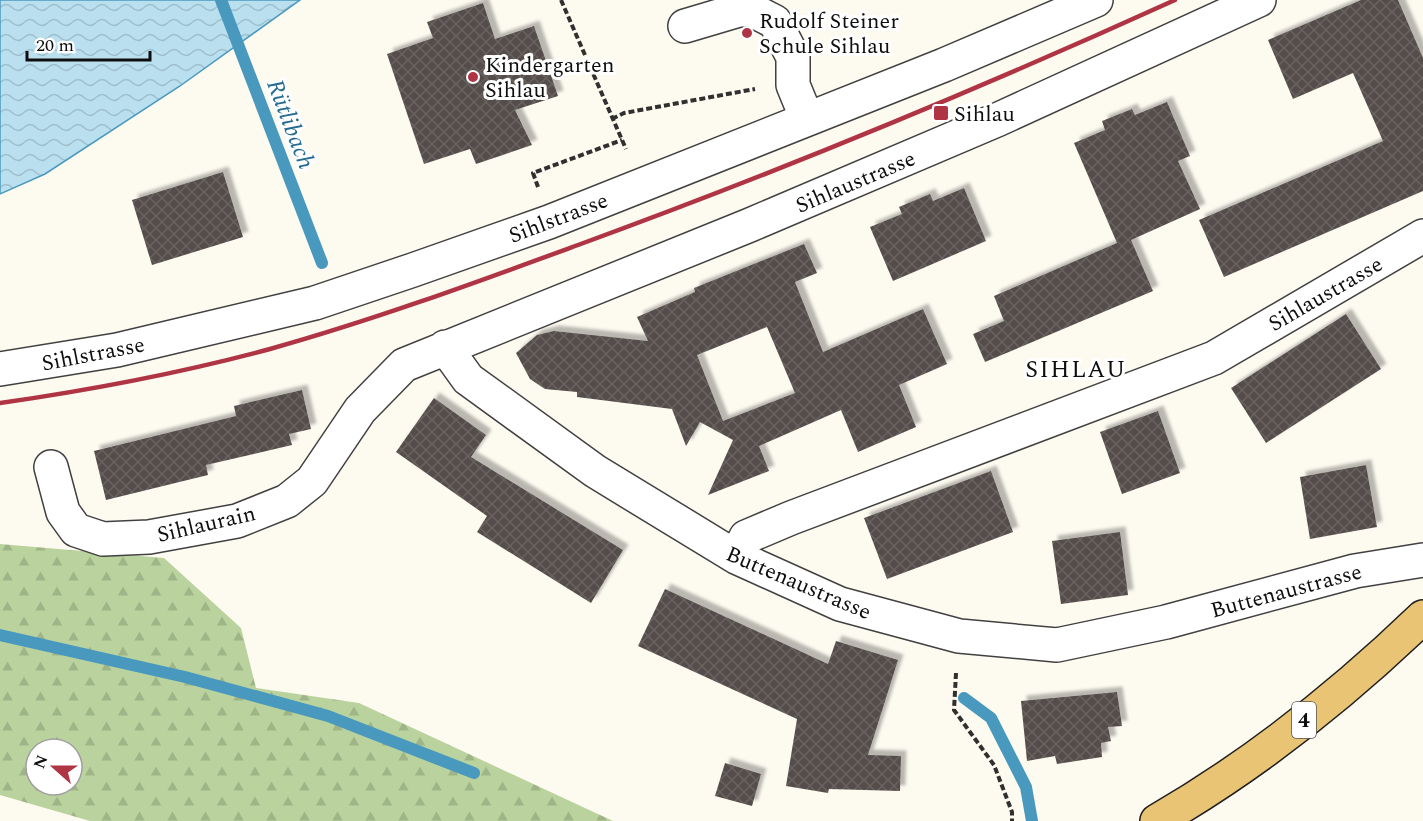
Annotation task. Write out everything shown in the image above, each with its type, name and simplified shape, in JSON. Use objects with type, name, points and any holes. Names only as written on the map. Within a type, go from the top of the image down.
[{"type":"main road","name":"4","points":[[1157,821],[1239,770],[1335,697],[1414,626]]},
{"type":"street","name":"Sihlstrasse","points":[[0,369],[117,350],[315,303],[549,222],[1096,0]]},
{"type":"street","name":"Sihlaustrasse","points":[[445,347],[750,225],[999,119],[1259,0]]},
{"type":"street","points":[[685,26],[739,10],[752,10],[775,22],[793,57],[794,85],[807,119]]},
{"type":"street","name":"Sihlaustrasse","points":[[736,557],[746,537],[791,518],[1214,358],[1423,236]]},
{"type":"street","name":"Sihlaurain","points":[[51,466],[63,512],[76,530],[103,539],[149,537],[237,521],[287,501],[312,481],[360,410],[397,372],[404,365],[445,347]]},
{"type":"street","name":"Buttenaustrasse","points":[[445,347],[468,379],[586,465],[736,557],[840,604],[959,636],[1057,645],[1166,622],[1355,571],[1423,560]]},
{"type":"path","points":[[561,0],[626,149]]},
{"type":"path","points":[[612,119],[624,113],[759,89]]},
{"type":"path","points":[[545,169],[622,140]]},
{"type":"path","points":[[959,636],[954,710],[994,765],[1012,812],[1012,821]]},
{"type":"green space","points":[[0,544],[164,558],[241,628],[256,688],[359,703],[613,821],[90,821],[0,795]]},
{"type":"water","points":[[0,0],[300,0],[180,86],[45,174],[0,194]]},
{"type":"building","points":[[1361,0],[1398,0],[1423,58],[1423,191],[1224,277],[1199,220],[1383,141],[1353,73],[1293,99],[1268,40]]},
{"type":"building","name":"Kindergarten Sihlau","points":[[483,3],[495,39],[534,26],[558,96],[515,110],[532,145],[476,164],[470,149],[424,164],[387,54],[433,38],[427,22]]},
{"type":"building","points":[[1167,102],[1190,156],[1178,161],[1200,209],[1131,240],[1153,291],[985,362],[973,334],[1004,321],[994,296],[1117,243],[1074,143],[1105,130],[1102,121],[1132,109],[1135,115]]},
{"type":"building","points":[[223,172],[243,237],[152,265],[132,200]]},
{"type":"building","points":[[964,188],[986,241],[893,281],[870,227],[902,214],[899,207],[930,194],[933,201]]},
{"type":"building","points":[[804,244],[817,273],[795,282],[823,352],[923,309],[947,364],[899,385],[916,427],[858,452],[841,410],[759,446],[769,471],[708,495],[733,440],[700,422],[686,446],[672,409],[577,397],[577,392],[545,389],[530,379],[516,353],[537,335],[554,331],[648,341],[637,317],[695,292],[694,288]],"holes":[[[767,327],[795,393],[723,421],[697,355]]]},
{"type":"building","points":[[1346,314],[1381,369],[1266,443],[1231,388]]},
{"type":"building","points":[[302,390],[311,429],[289,434],[292,445],[206,465],[208,475],[106,500],[94,451],[236,416],[234,406]]},
{"type":"building","points":[[434,398],[486,435],[471,457],[623,550],[591,603],[477,532],[487,516],[396,452]]},
{"type":"building","points":[[1158,411],[1180,473],[1122,494],[1100,432]]},
{"type":"building","points":[[1366,465],[1377,527],[1310,539],[1300,477]]},
{"type":"building","points":[[991,471],[1013,532],[887,579],[864,518]]},
{"type":"building","points":[[1120,532],[1128,595],[1061,604],[1052,541]]},
{"type":"building","points":[[665,589],[828,664],[836,641],[898,660],[868,755],[901,756],[900,791],[829,789],[828,793],[786,786],[797,719],[638,646]]},
{"type":"building","points":[[1117,692],[1122,726],[1108,727],[1111,741],[1101,743],[1102,757],[1057,764],[1055,756],[1027,761],[1021,701]]},
{"type":"building","points":[[725,763],[761,774],[752,806],[715,796]]},
{"type":"waterway","name":"Rütlibach","points":[[221,0],[322,263]]},
{"type":"waterway","points":[[0,635],[185,677],[328,716],[474,773]]},
{"type":"waterway","name":"Rütlibach","points":[[964,698],[991,718],[1026,787],[1032,821]]},
{"type":"railway","points":[[0,403],[136,380],[237,358],[348,326],[425,300],[654,217],[804,158],[953,97],[1175,0]]},
{"type":"place","name":"Rudolf Steiner Schule Sihlau","points":[[747,33]]},
{"type":"place","name":"Kindergarten Sihlau","points":[[473,77]]},
{"type":"place","name":"Sihlau","points":[[941,113]]},
{"type":"district","name":"SIHLAU","points":[[1076,369]]}]
